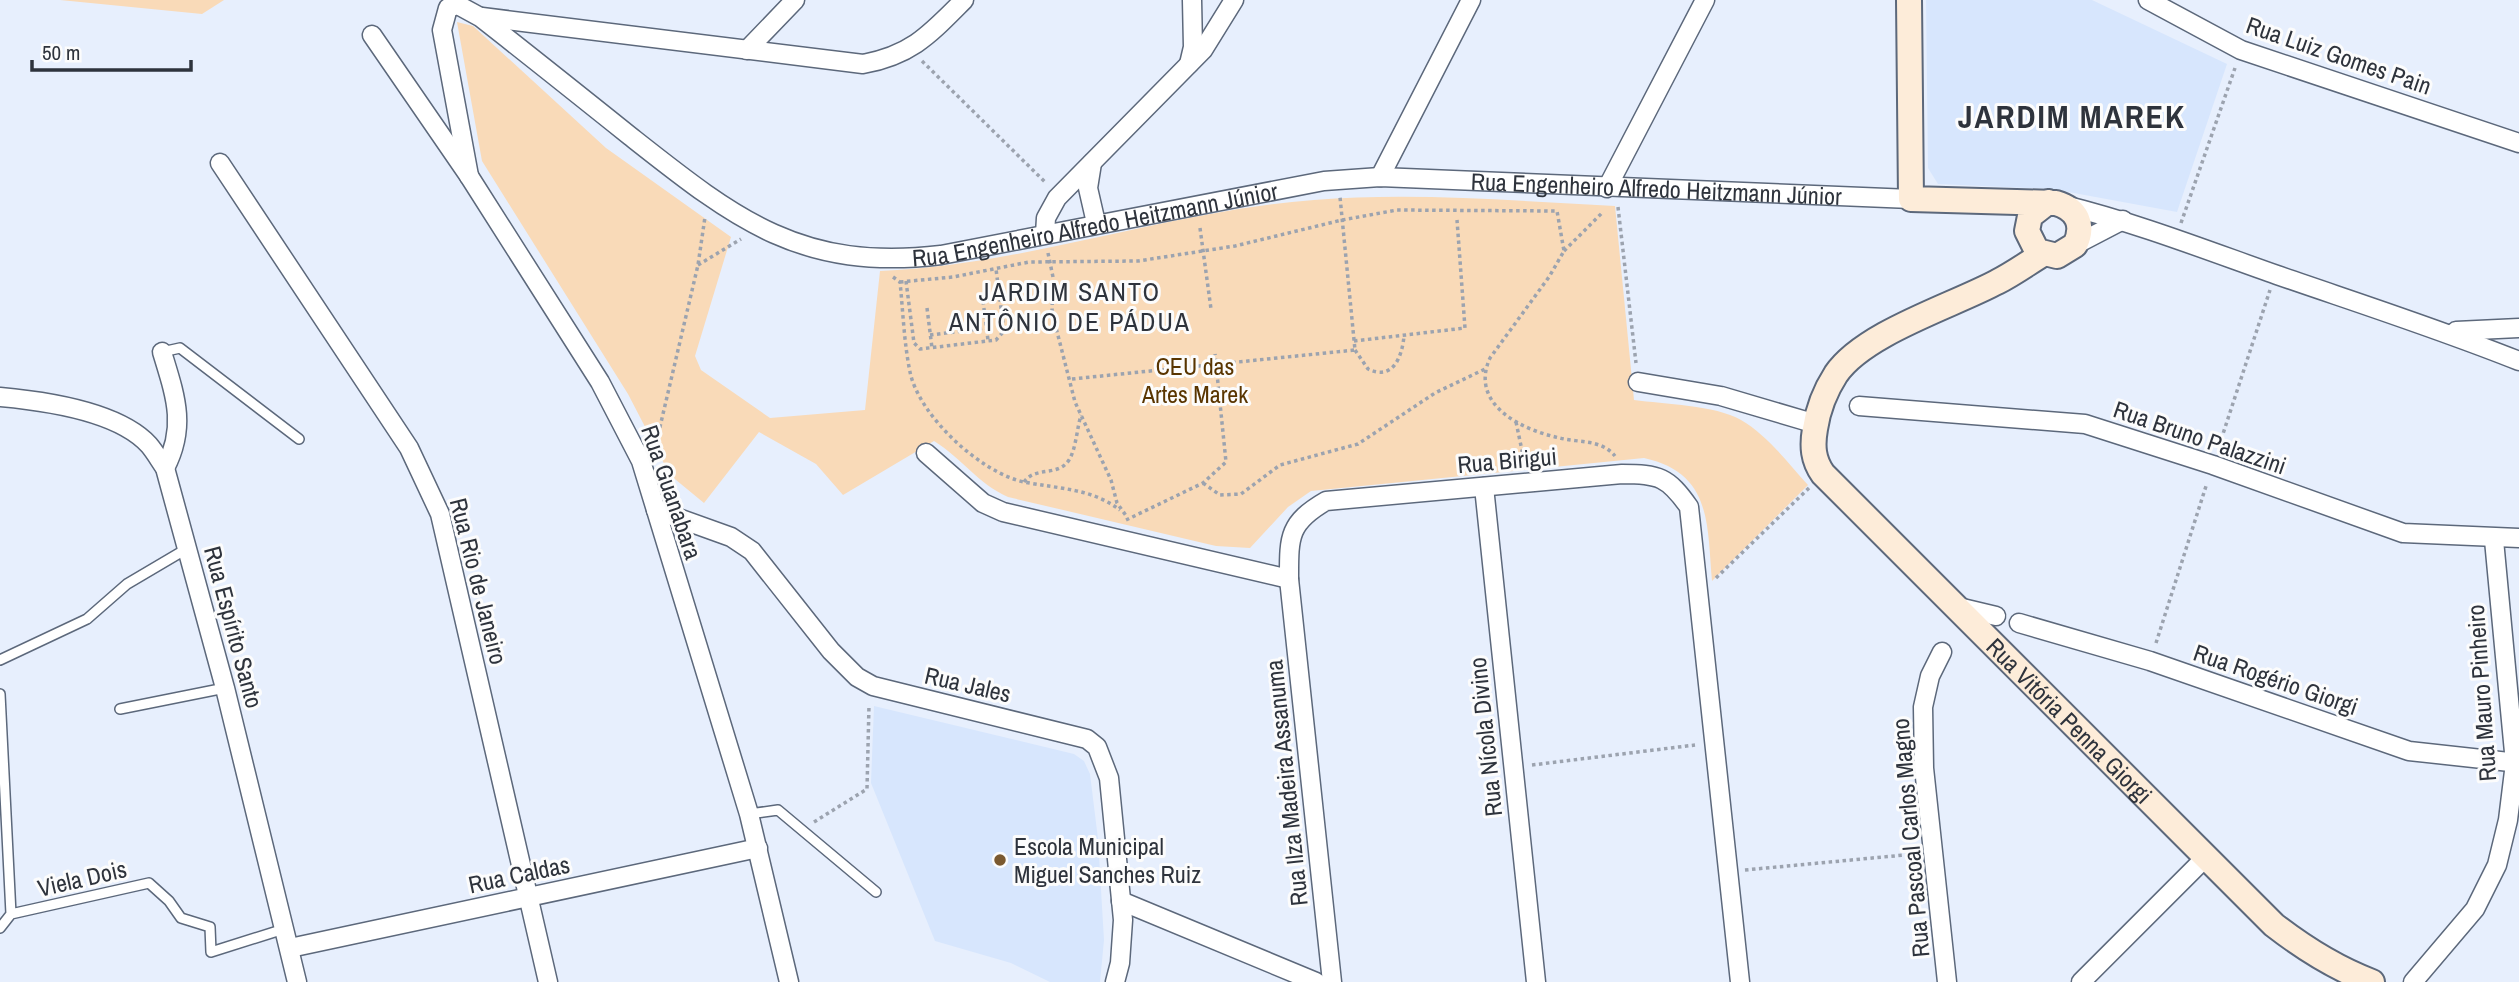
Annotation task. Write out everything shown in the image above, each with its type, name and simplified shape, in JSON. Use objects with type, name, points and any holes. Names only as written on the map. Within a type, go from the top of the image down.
[{"type":"street","points":[[747,50],[795,0]]},
{"type":"street","points":[[480,17],[863,64],[890,59],[910,50],[964,0]]},
{"type":"street","points":[[1188,67],[1193,47],[1192,0]]},
{"type":"street","points":[[1045,234],[1046,218],[1059,196],[1188,67],[1214,36],[1234,0]]},
{"type":"street","points":[[1607,188],[1705,0]]},
{"type":"street","points":[[1909,0],[1912,199]]},
{"type":"street","name":"Rua Luiz Gomes Pain","points":[[2148,0],[2241,50],[2519,143]]},
{"type":"street","points":[[1380,177],[1466,4]]},
{"type":"street","name":"Rua Engenheiro Alfredo Heitzmann Júnior","points":[[469,176],[443,21],[449,8],[458,5],[480,17],[708,197],[759,228],[812,248],[885,259],[941,255],[1096,223],[1339,180],[1380,177],[2056,204],[2123,220],[2275,275],[2445,331],[2519,361]]},
{"type":"street","name":"Rua Guanabara","points":[[372,34],[469,176],[600,382],[640,461],[749,814],[789,982]]},
{"type":"street","name":"Rua Rio de Janeiro","points":[[220,163],[409,448],[440,514],[548,982]]},
{"type":"street","points":[[1092,163],[1088,188],[1096,223]]},
{"type":"street","name":"Rua Engenheiro Alfredo Heitzmann Júnior","points":[[1991,200],[2015,205],[2034,241]]},
{"type":"street","points":[[2075,245],[2080,230],[2079,222],[2071,208],[2056,204],[2035,210],[2034,241],[2057,256],[2123,220]]},
{"type":"street","name":"Rua Vitória Penna Giorgi","points":[[2034,241],[1998,281],[1875,340],[1836,373],[1821,403],[1816,424],[1813,442],[1815,463],[1954,606],[2274,925],[2304,948],[2339,969],[2372,982]]},
{"type":"street","name":"Rua Engenheiro Alfredo Heitzmann Júnior","points":[[2445,331],[2519,328]]},
{"type":"street","points":[[162,352],[174,390],[178,418],[176,447],[165,468]]},
{"type":"street","points":[[1638,382],[1721,396],[1816,424]]},
{"type":"street","name":"Rua Espírito Santo","points":[[0,397],[33,400],[108,418],[149,444],[165,468],[225,688],[297,982]]},
{"type":"street","name":"Rua Bruno Palazzini","points":[[1859,406],[2085,424],[2213,465],[2403,533],[2494,540],[2519,538]]},
{"type":"street","points":[[926,453],[983,503],[1003,512],[1289,579]]},
{"type":"street","name":"Rua Birigui","points":[[1289,579],[1292,529],[1301,517],[1326,501],[1622,474],[1647,474],[1665,479],[1689,507],[1740,982]]},
{"type":"street","name":"Rua Nícola Divino","points":[[1484,487],[1536,982]]},
{"type":"street","name":"Rua Jales","points":[[656,510],[731,537],[752,551],[831,651],[858,677],[873,686],[1087,738],[1097,747],[1109,778],[1121,901],[1120,963],[1115,982]]},
{"type":"street","name":"Rua Mauro Pinheiro","points":[[2413,982],[2475,909],[2497,865],[2508,820],[2517,763],[2494,540]]},
{"type":"street","name":"Rua Ilza Madeira Assanuma","points":[[1289,579],[1332,982]]},
{"type":"street","points":[[1954,606],[1996,616]]},
{"type":"street","name":"Rua Rogério Giorgi","points":[[2019,623],[2150,661],[2409,751],[2517,763]]},
{"type":"street","name":"Rua Pascoal Carlos Magno","points":[[1942,652],[1930,676],[1923,707],[1924,768],[1931,853],[1947,982]]},
{"type":"street","name":"Rua Caldas","points":[[289,948],[758,848]]},
{"type":"street","points":[[2081,982],[2206,857]]},
{"type":"street","points":[[1121,901],[1316,982]]},
{"type":"lane","points":[[162,352],[180,348],[299,439]]},
{"type":"lane","points":[[0,660],[88,619],[127,584],[188,548]]},
{"type":"lane","points":[[120,709],[225,688]]},
{"type":"lane","points":[[0,694],[12,914],[0,928]]},
{"type":"lane","points":[[749,814],[778,810],[876,892]]},
{"type":"lane","name":"Viela Dois","points":[[12,914],[149,883],[169,901],[181,918],[210,927],[211,952],[284,929]]},
{"type":"path","points":[[910,50],[1059,196]]},
{"type":"path","points":[[2180,224],[2241,50]]},
{"type":"path","points":[[1339,180],[1355,350],[1368,369],[1382,372],[1394,367],[1400,359],[1404,336]]},
{"type":"path","points":[[640,461],[658,445],[698,265],[708,197]]},
{"type":"path","points":[[1618,207],[1638,382]]},
{"type":"path","points":[[900,282],[996,270],[1029,262],[1138,261],[1203,251],[1397,210],[1436,208],[1558,211],[1564,251]]},
{"type":"path","points":[[1602,213],[1564,251],[1485,369],[1484,381],[1490,400],[1516,422],[1557,438],[1608,448],[1622,474]]},
{"type":"path","points":[[1354,341],[1465,328],[1457,220]]},
{"type":"path","points":[[698,265],[759,228]]},
{"type":"path","points":[[1200,228],[1211,309]]},
{"type":"path","points":[[1045,234],[1050,263],[1052,312],[1081,415],[1104,463],[1120,510]]},
{"type":"path","points":[[906,281],[914,343],[919,349],[932,348],[1001,337],[1004,331],[996,270]]},
{"type":"path","points":[[891,275],[900,282],[910,372],[921,400],[962,447],[988,469],[1024,482],[1092,493],[1127,517]]},
{"type":"path","points":[[2150,661],[2275,275]]},
{"type":"path","points":[[984,301],[988,340]]},
{"type":"path","points":[[927,308],[932,348]]},
{"type":"path","points":[[930,335],[987,328]]},
{"type":"path","points":[[1072,379],[1355,350]]},
{"type":"path","points":[[1120,538],[1127,517],[1203,483],[1226,462],[1215,354]]},
{"type":"path","points":[[1203,483],[1220,495],[1241,494],[1280,465],[1358,444],[1435,393],[1485,369]]},
{"type":"path","points":[[1024,482],[1035,472],[1055,470],[1066,464],[1071,456],[1081,415]]},
{"type":"path","points":[[1516,422],[1526,468],[1511,469],[1520,484]]},
{"type":"path","points":[[1516,422],[1524,448],[1520,484]]},
{"type":"path","points":[[1698,595],[1823,474]]},
{"type":"path","points":[[802,829],[867,789],[869,701],[873,686]]},
{"type":"path","points":[[1513,767],[1714,743]]},
{"type":"path","points":[[1728,871],[1931,853]]},
{"type":"shaded area","points":[[1926,0],[2092,0],[2227,64],[2177,212],[2052,189],[1938,184],[1928,168]]},
{"type":"shaded area","name":"Escola Municipal Miguel Sanches Ruiz","points":[[874,706],[1074,754],[1084,761],[1090,774],[1098,839],[1104,940],[1100,982],[1050,982],[1011,963],[935,941],[871,783]]},
{"type":"green space","points":[[60,0],[224,0],[202,14]]},
{"type":"green space","name":"CEU das Artes Marek","points":[[457,22],[473,26],[606,148],[731,237],[695,356],[701,370],[770,418],[865,410],[880,271],[989,259],[1205,215],[1314,200],[1427,197],[1615,206],[1634,400],[1704,408],[1741,420],[1768,441],[1808,485],[1712,581],[1706,521],[1694,488],[1683,476],[1666,465],[1644,458],[1311,491],[1288,507],[1250,548],[1216,546],[1008,497],[987,485],[934,441],[843,495],[816,464],[759,432],[704,503],[670,475],[628,394],[482,161]]},
{"type":"place","name":"Escola Municipal Miguel Sanches Ruiz","points":[[1000,860]]},
{"type":"district","name":"JARDIM MAREK","points":[[2072,116]]},
{"type":"district","name":"JARDIM SANTO ANTÔNIO DE PÁDUA","points":[[1070,306]]}]
